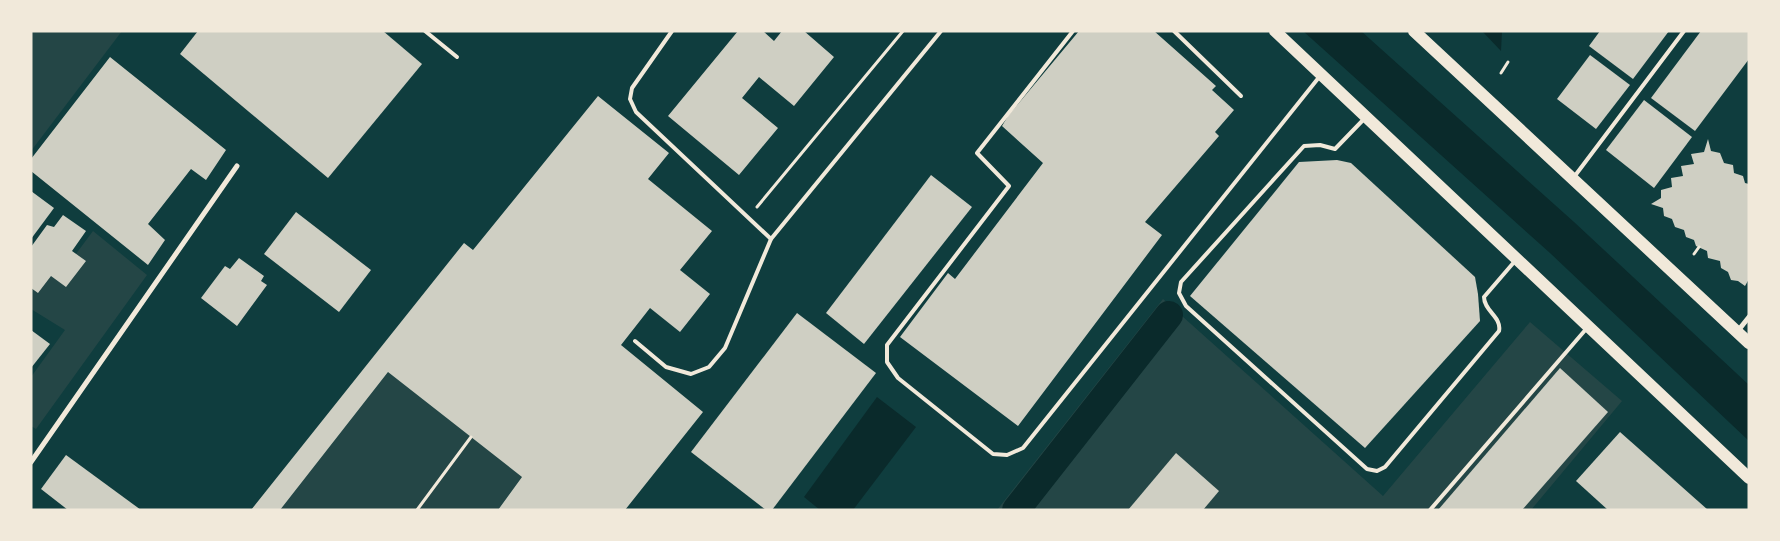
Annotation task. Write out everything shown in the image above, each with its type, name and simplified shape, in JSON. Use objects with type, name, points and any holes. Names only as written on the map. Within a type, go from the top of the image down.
[{"type":"main road","points":[[1275,31],[1749,478]]},
{"type":"main road","points":[[1414,31],[1749,343]]},
{"type":"street","points":[[31,462],[237,166]]},
{"type":"street","points":[[1737,332],[1749,317]]},
{"type":"lane","points":[[425,31],[457,57]]},
{"type":"lane","points":[[672,31],[632,88],[630,99],[636,112],[771,239]]},
{"type":"lane","points":[[635,341],[666,367],[691,374],[708,368],[725,348],[771,239],[941,31]]},
{"type":"lane","points":[[1073,31],[977,153],[1009,186],[887,345],[887,362],[898,378],[992,454],[1007,455],[1023,448],[1322,74]]},
{"type":"lane","points":[[1174,31],[1241,96]]},
{"type":"lane","points":[[1573,178],[1684,31]]},
{"type":"lane","points":[[1366,117],[1334,149],[1320,145],[1304,146],[1181,282],[1179,293],[1186,306],[1367,469],[1377,471],[1384,467],[1499,331],[1498,321],[1486,307],[1484,297],[1516,260]]},
{"type":"lane","points":[[1430,510],[1588,327]]},
{"type":"path","points":[[749,217],[903,31]]},
{"type":"path","points":[[1501,72],[1508,62]]},
{"type":"path","points":[[1694,254],[1699,247]]},
{"type":"path","points":[[417,510],[470,437]]},
{"type":"shaded area","points":[[31,31],[122,31],[31,151]]},
{"type":"shaded area","points":[[1303,31],[1361,31],[1574,222],[1749,385],[1749,441],[1550,253]]},
{"type":"shaded area","points":[[1482,31],[1502,31],[1501,51]]},
{"type":"shaded area","points":[[93,231],[147,275],[36,429],[31,426],[31,377],[65,330],[31,309],[31,254],[61,274]]},
{"type":"shaded area","points":[[1163,299],[1383,496],[1530,322],[1622,401],[1531,510],[997,510]]},
{"type":"shaded area","points":[[388,372],[522,477],[498,510],[280,510]]},
{"type":"shaded area","points":[[877,397],[916,427],[853,510],[820,510],[804,497]]},
{"type":"building","points":[[198,31],[383,31],[422,64],[328,178],[180,54]]},
{"type":"building","points":[[738,31],[763,31],[774,41],[782,31],[804,31],[834,57],[794,106],[759,77],[742,98],[778,128],[739,175],[668,116]]},
{"type":"building","points":[[1079,31],[1154,31],[1216,86],[1212,90],[1234,110],[1215,132],[1219,136],[1145,222],[1162,235],[1018,426],[900,337],[948,273],[955,279],[1043,163],[1002,126],[1008,116]]},
{"type":"building","points":[[1600,31],[1669,31],[1633,79],[1589,46]]},
{"type":"building","points":[[1701,31],[1749,31],[1749,59],[1695,131],[1651,98]]},
{"type":"building","points":[[1590,55],[1630,85],[1596,129],[1557,99]]},
{"type":"building","points":[[110,57],[226,150],[206,180],[191,169],[148,224],[165,240],[148,265],[31,171],[31,159]]},
{"type":"building","points":[[598,96],[669,153],[648,179],[712,231],[680,270],[710,294],[680,332],[650,308],[621,345],[703,412],[625,510],[498,510],[522,477],[388,372],[280,510],[251,510],[464,243],[473,250]]},
{"type":"building","points":[[1644,100],[1692,137],[1654,188],[1606,150]]},
{"type":"building","points":[[1708,139],[1711,151],[1720,153],[1724,163],[1733,165],[1734,173],[1743,176],[1745,183],[1749,184],[1749,279],[1745,286],[1738,281],[1731,280],[1728,272],[1721,268],[1720,261],[1708,258],[1707,251],[1696,246],[1694,240],[1686,237],[1684,230],[1675,227],[1672,219],[1664,216],[1663,208],[1651,204],[1661,198],[1661,190],[1672,187],[1671,178],[1683,176],[1681,166],[1694,164],[1691,154],[1704,152]]},
{"type":"building","points":[[1337,160],[1351,163],[1475,277],[1478,294],[1480,321],[1365,448],[1190,296],[1299,162]]},
{"type":"building","points":[[931,175],[972,207],[864,344],[826,313]]},
{"type":"building","points":[[31,191],[54,208],[31,239]]},
{"type":"building","points":[[296,212],[371,270],[339,312],[264,254]]},
{"type":"building","points":[[63,215],[86,231],[72,251],[86,261],[66,287],[51,276],[38,293],[31,288],[31,247],[47,225],[54,227]]},
{"type":"building","points":[[239,258],[264,276],[261,281],[267,285],[237,326],[201,298],[225,266],[230,269]]},
{"type":"building","points":[[797,313],[876,373],[772,510],[766,510],[691,452]]},
{"type":"building","points":[[31,330],[50,344],[31,368]]},
{"type":"building","points":[[1560,368],[1608,412],[1522,510],[1438,510]]},
{"type":"building","points":[[1620,432],[1708,510],[1608,510],[1576,481]]},
{"type":"building","points":[[1176,453],[1219,491],[1203,510],[1128,510]]},
{"type":"building","points":[[66,455],[141,510],[68,510],[41,489]]},
{"type":"waterway","points":[[1016,510],[1169,315]]}]
